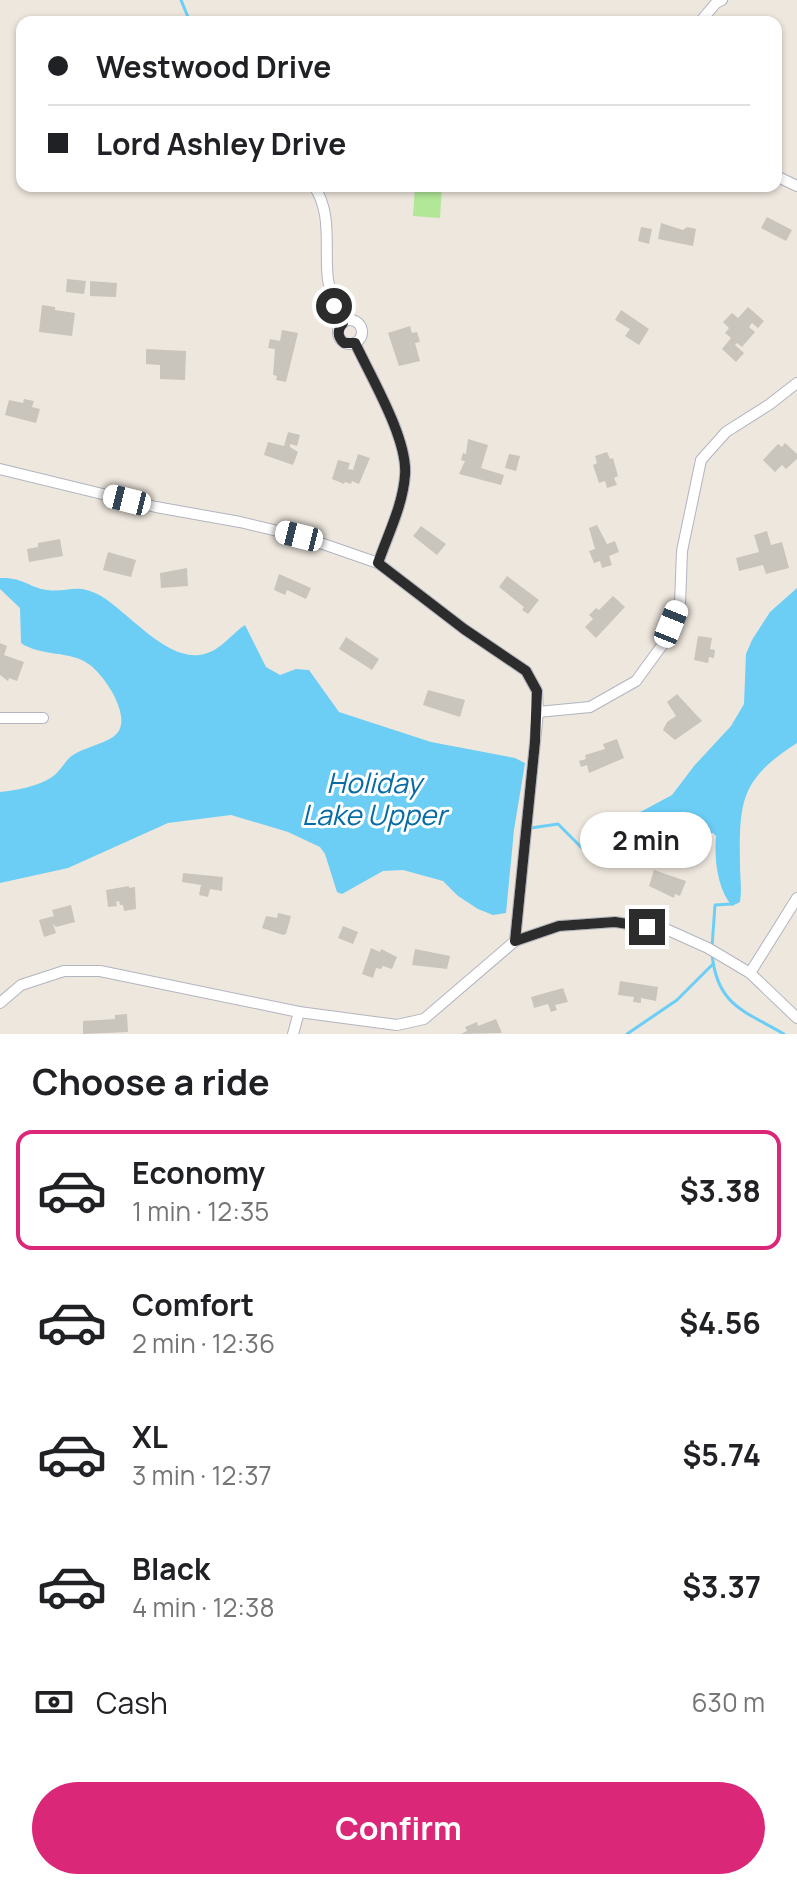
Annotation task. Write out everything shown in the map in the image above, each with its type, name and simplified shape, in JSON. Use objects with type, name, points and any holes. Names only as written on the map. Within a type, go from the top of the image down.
[{"type":"street","points":[[705,16],[722,0]]},
{"type":"street","points":[[317,192],[325,212],[331,297],[343,323]]},
{"type":"street","points":[[355,321],[361,326],[361,338],[355,343],[344,343],[339,337],[343,323],[355,321]]},
{"type":"street","points":[[355,343],[400,439],[406,472],[401,498],[378,563]]},
{"type":"street","points":[[538,712],[590,707],[636,681],[663,644],[680,604],[682,551],[701,460],[726,432],[797,383]]},
{"type":"street","points":[[0,469],[156,507],[303,537],[378,563],[464,629],[526,671],[537,691],[538,712],[515,941]]},
{"type":"street","points":[[0,718],[43,718]]},
{"type":"street","points":[[750,973],[797,898]]},
{"type":"street","points":[[0,1003],[21,985],[64,971],[100,971],[299,1012],[397,1025],[424,1019],[515,941],[559,926],[615,922],[668,930],[708,948],[750,973],[797,1018]]},
{"type":"street","points":[[293,1034],[299,1012]]},
{"type":"green space","points":[[415,192],[442,192],[440,218],[413,216]]},
{"type":"water","name":"Holiday Lake Upper","points":[[0,578],[15,579],[47,590],[92,592],[160,643],[186,654],[199,655],[213,651],[245,625],[266,667],[280,675],[296,669],[309,670],[339,712],[431,742],[515,758],[525,763],[514,830],[506,913],[493,915],[478,909],[443,881],[403,870],[383,871],[342,894],[337,892],[320,847],[288,832],[231,815],[168,823],[68,868],[0,883],[0,792],[27,788],[55,775],[73,755],[113,737],[121,721],[110,689],[90,665],[74,657],[38,650],[21,643],[20,608],[0,589]]},
{"type":"water","points":[[797,588],[797,743],[764,768],[747,793],[741,823],[740,902],[732,906],[723,891],[716,863],[716,836],[713,833],[700,834],[673,845],[647,842],[631,853],[608,859],[584,852],[585,843],[606,836],[631,817],[672,795],[731,726],[744,704],[746,654],[752,640],[770,612]]},
{"type":"building","points":[[767,217],[792,230],[786,241],[761,228]]},
{"type":"building","points":[[661,223],[683,230],[687,227],[696,229],[693,246],[658,239]]},
{"type":"building","points":[[641,227],[652,229],[649,244],[638,241]]},
{"type":"building","points":[[67,279],[86,281],[84,294],[66,292]]},
{"type":"building","points":[[90,281],[117,283],[116,297],[90,296]]},
{"type":"building","points":[[42,305],[75,313],[72,336],[39,332]]},
{"type":"building","points":[[748,307],[764,321],[758,328],[752,323],[749,327],[755,332],[742,347],[737,343],[735,345],[744,353],[736,362],[722,349],[731,338],[725,333],[729,328],[723,322],[732,313],[738,318]]},
{"type":"building","points":[[621,310],[649,329],[639,345],[625,336],[630,329],[615,320]]},
{"type":"building","points":[[410,326],[412,333],[417,332],[420,342],[415,343],[420,361],[399,366],[388,333]]},
{"type":"building","points":[[282,330],[298,333],[286,382],[276,380],[277,376],[273,375],[275,349],[268,348],[270,339],[280,341]]},
{"type":"building","points":[[146,349],[186,351],[185,380],[160,379],[160,365],[146,364]]},
{"type":"building","points":[[24,399],[34,401],[32,407],[40,409],[36,423],[5,415],[9,400],[23,403]]},
{"type":"building","points":[[288,432],[300,435],[297,446],[290,444],[298,452],[293,465],[264,455],[268,442],[284,446]]},
{"type":"building","points":[[468,439],[488,445],[481,468],[504,475],[501,485],[459,474],[465,461],[461,460],[463,453],[466,454]]},
{"type":"building","points":[[785,443],[797,454],[797,459],[786,469],[782,465],[775,472],[763,460],[778,444],[782,447]]},
{"type":"building","points":[[607,452],[610,459],[613,458],[618,476],[614,478],[617,485],[607,488],[605,481],[599,483],[593,465],[597,463],[595,456]]},
{"type":"building","points":[[358,454],[370,458],[359,484],[352,481],[351,484],[344,484],[332,479],[338,460],[350,463],[348,469],[353,470]]},
{"type":"building","points":[[509,454],[520,456],[516,471],[505,468]]},
{"type":"building","points":[[597,525],[607,544],[615,541],[619,552],[609,556],[612,565],[602,568],[600,561],[594,563],[589,551],[595,549],[589,528]]},
{"type":"building","points":[[421,526],[446,544],[437,555],[413,536]]},
{"type":"building","points":[[767,531],[771,545],[782,542],[789,568],[766,574],[763,565],[739,571],[736,558],[759,552],[754,535]]},
{"type":"building","points":[[60,539],[63,556],[29,562],[27,549],[38,547],[38,543]]},
{"type":"building","points":[[108,552],[136,560],[131,577],[103,570]]},
{"type":"building","points":[[187,568],[188,586],[161,588],[160,573]]},
{"type":"building","points":[[279,574],[311,588],[306,599],[287,590],[285,595],[274,590]]},
{"type":"building","points":[[507,576],[539,600],[528,614],[499,587]]},
{"type":"building","points":[[613,596],[625,607],[596,638],[585,627],[593,619],[589,615]]},
{"type":"building","points":[[698,636],[712,638],[710,649],[715,650],[714,658],[709,657],[708,663],[694,660]]},
{"type":"building","points":[[346,637],[379,659],[372,670],[339,649]]},
{"type":"building","points":[[0,643],[7,646],[4,655],[24,662],[17,681],[9,678],[8,681],[0,675]]},
{"type":"building","points":[[428,690],[465,700],[460,717],[423,705]]},
{"type":"building","points":[[677,694],[702,721],[675,740],[663,730],[667,722],[676,716],[667,702]]},
{"type":"building","points":[[617,739],[624,758],[589,773],[587,765],[581,767],[579,761],[586,759],[585,755],[605,749],[603,744]]},
{"type":"building","points":[[654,870],[686,881],[680,896],[675,894],[674,898],[649,886]]},
{"type":"building","points":[[183,873],[223,877],[222,891],[210,889],[208,897],[199,895],[201,885],[182,882]]},
{"type":"building","points":[[135,887],[136,909],[124,911],[119,901],[116,902],[117,906],[108,907],[106,890]]},
{"type":"building","points":[[71,905],[75,922],[56,927],[53,924],[56,933],[44,937],[39,920],[54,916],[52,910]]},
{"type":"building","points":[[278,913],[291,916],[283,935],[262,928],[266,916],[277,918]]},
{"type":"building","points":[[343,926],[358,932],[353,944],[338,938]]},
{"type":"building","points":[[371,948],[397,957],[392,969],[383,966],[376,968],[373,978],[362,974]]},
{"type":"building","points":[[415,949],[450,956],[447,969],[412,965]]},
{"type":"building","points":[[620,981],[658,987],[656,1001],[641,998],[641,1003],[633,1002],[634,997],[618,995]]},
{"type":"building","points":[[563,988],[568,1002],[555,1005],[557,1010],[551,1012],[548,1004],[534,1008],[531,997]]},
{"type":"building","points":[[127,1014],[128,1032],[83,1034],[83,1021],[115,1019],[115,1015]]},
{"type":"building","points":[[496,1019],[502,1033],[461,1034],[467,1031],[465,1027]]},
{"type":"waterway","points":[[181,0],[188,16]]},
{"type":"waterway","points":[[531,828],[558,824],[585,848]]},
{"type":"waterway","points":[[712,947],[715,905],[731,904]]},
{"type":"waterway","points":[[712,954],[720,985],[735,1005],[784,1034]]},
{"type":"waterway","points":[[627,1034],[677,1000],[713,964]]},
{"type":"route","points":[[334,306],[343,323],[339,337],[344,343],[355,343],[400,439],[406,472],[401,498],[378,563],[464,629],[526,671],[537,691],[538,712],[515,941],[559,926],[615,922],[647,927]]}]
